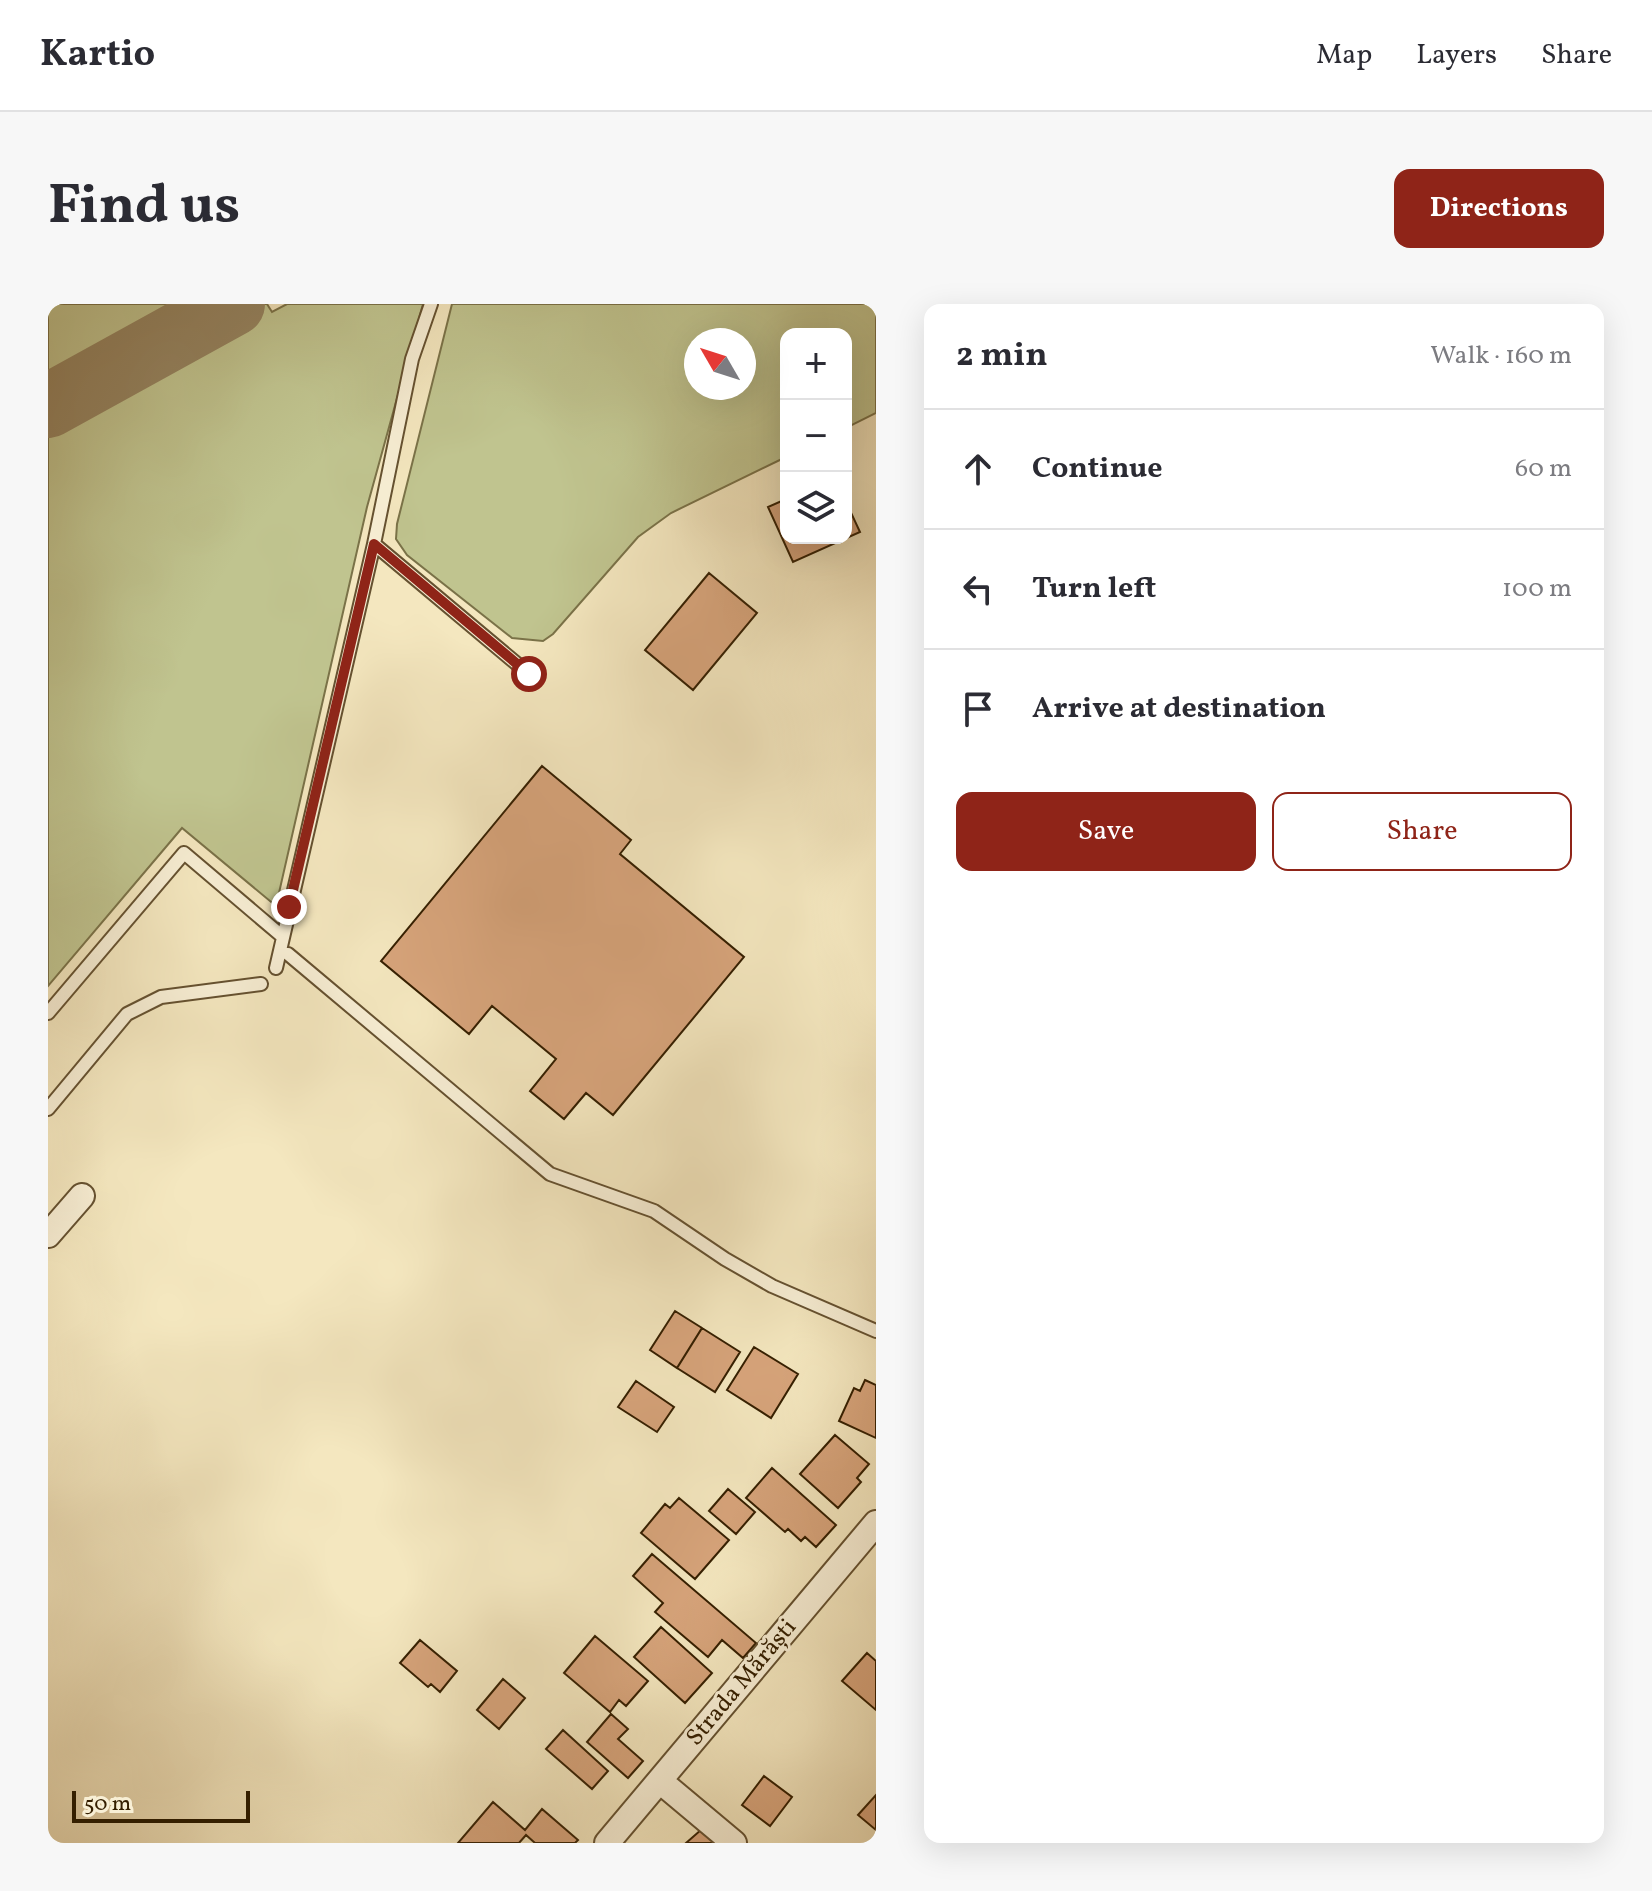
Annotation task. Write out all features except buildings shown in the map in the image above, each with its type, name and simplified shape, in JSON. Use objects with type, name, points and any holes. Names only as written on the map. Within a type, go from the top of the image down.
[{"type":"street","points":[[50,1226],[82,1196]]},
{"type":"street","name":"Strada Mărăști","points":[[607,1843],[876,1523]]},
{"type":"street","points":[[660,1781],[734,1843]]},
{"type":"lane","points":[[276,968],[374,544],[412,359],[431,304]]},
{"type":"lane","points":[[374,544],[529,674]]},
{"type":"lane","points":[[48,1013],[184,853],[283,937]]},
{"type":"lane","points":[[288,954],[550,1174],[654,1211],[725,1259],[772,1286],[876,1331]]},
{"type":"lane","points":[[48,1109],[127,1014],[141,1005],[161,997],[261,984]]},
{"type":"green space","points":[[48,304],[212,304],[48,393]]},
{"type":"green space","points":[[257,304],[267,304],[272,312],[287,304],[423,304],[367,507],[276,906],[182,828],[48,986],[48,419]]},
{"type":"green space","points":[[452,304],[876,304],[876,413],[852,425],[852,328],[780,328],[780,460],[671,513],[638,537],[553,634],[543,641],[512,638],[407,555],[396,539],[397,524]]},
{"type":"taxiway","points":[[48,406],[233,304]]},
{"type":"route","points":[[289,907],[374,544],[529,674]]}]
